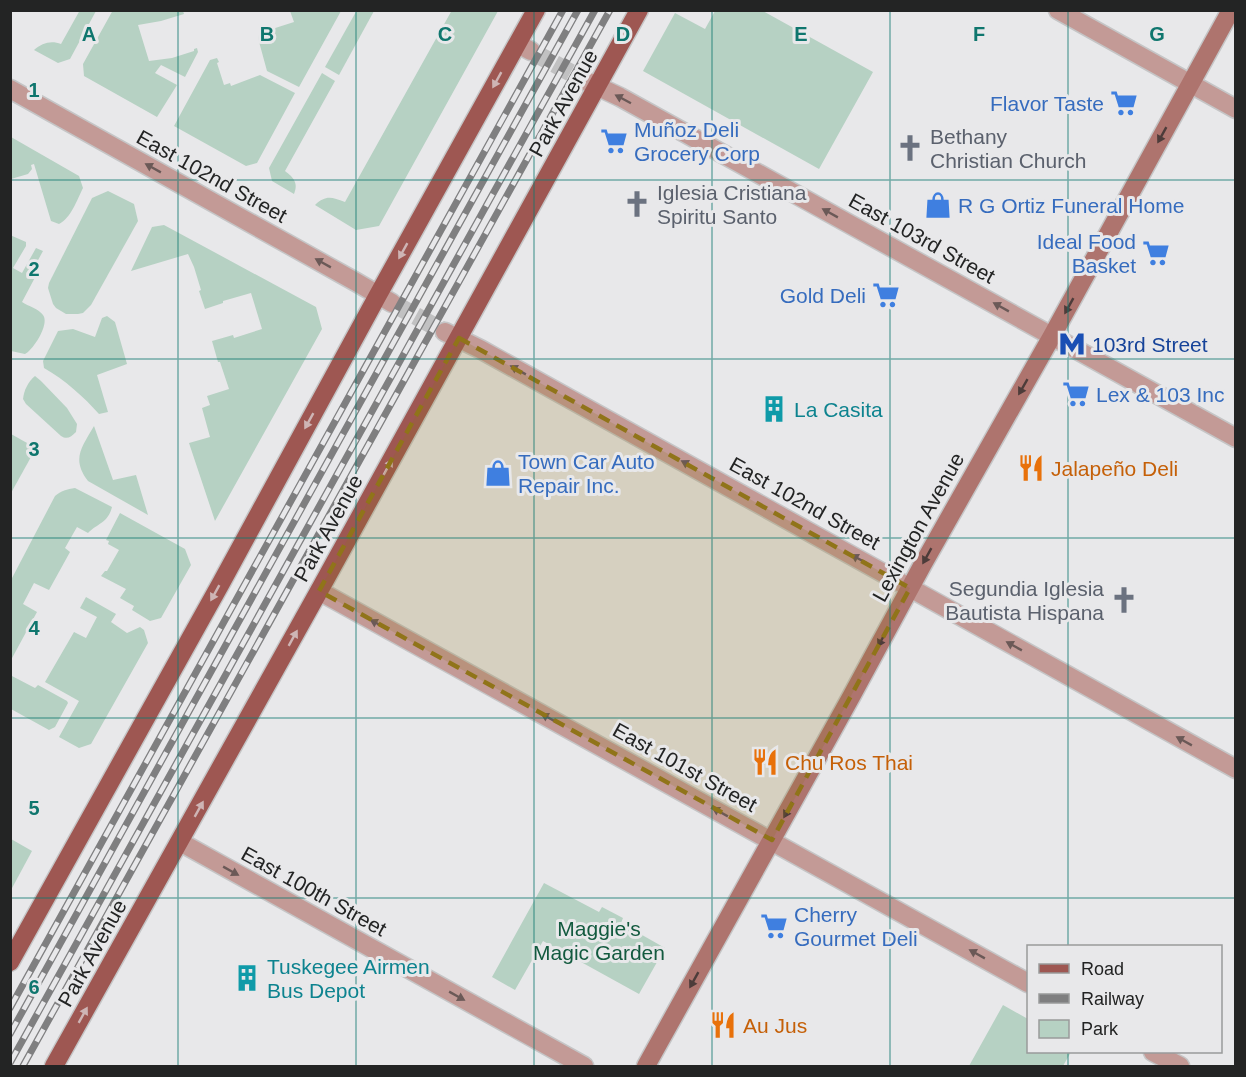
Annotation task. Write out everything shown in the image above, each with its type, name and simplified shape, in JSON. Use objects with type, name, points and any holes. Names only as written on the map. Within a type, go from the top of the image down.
[{"type":"main road","points":[[10,962],[225,574],[385,299],[525,47],[536,10]]},
{"type":"main road","name":"Park Avenue","points":[[54,1066],[320,591],[452,335],[592,84],[639,10]]},
{"type":"main road","name":"Lexington Avenue","points":[[646,1066],[1231,10]]},
{"type":"street","points":[[1058,10],[1236,109]]},
{"type":"street","name":"East 103rd Street","points":[[592,84],[620,97],[1236,438]]},
{"type":"street","name":"East 102nd Street","points":[[10,89],[385,299]]},
{"type":"street","name":"East 102nd Street","points":[[452,335],[1236,769]]},
{"type":"street","name":"East 101st Street","points":[[320,591],[1027,982]]},
{"type":"street","name":"East 100th Street","points":[[180,842],[584,1066]]},
{"type":"street","points":[[1155,1053],[1180,1066]]},
{"type":"highlighted area","points":[[459,338],[910,588],[772,840],[319,591]]},
{"type":"green space","points":[[80,10],[96,11],[70,59],[58,63],[34,50],[47,43],[61,44]]},
{"type":"green space","points":[[113,10],[183,11],[184,14],[138,25],[149,61],[172,58],[197,48],[198,52],[185,77],[161,65],[155,73],[177,85],[157,117],[84,76],[83,64]]},
{"type":"green space","points":[[357,10],[374,11],[339,75],[325,67]]},
{"type":"green space","points":[[452,10],[498,11],[379,226],[356,230],[315,205],[329,198],[345,202]]},
{"type":"green space","points":[[761,10],[873,72],[819,169],[643,71],[675,13],[705,29],[715,11]]},
{"type":"green space","points":[[290,11],[341,11],[299,87],[267,71],[258,38],[259,35],[269,30],[294,22]]},
{"type":"green space","points":[[217,58],[224,85],[230,83],[231,86],[260,75],[295,93],[257,163],[246,166],[174,126],[210,60]]},
{"type":"green space","points":[[322,73],[335,81],[285,171],[294,181],[296,187],[294,194],[272,181],[269,168]]},
{"type":"green space","points":[[11,137],[79,176],[83,188],[70,213],[59,224],[51,221],[34,164],[31,165],[32,169],[28,174],[11,179]]},
{"type":"green space","points":[[108,191],[134,204],[138,221],[91,305],[83,313],[66,314],[53,304],[48,288],[49,283],[92,198]]},
{"type":"green space","points":[[164,225],[316,307],[322,329],[215,521],[189,443],[210,437],[202,408],[210,405],[207,396],[229,389],[212,341],[233,335],[234,338],[262,329],[251,293],[205,309],[194,267],[188,254],[131,271],[152,227]]},
{"type":"green space","points":[[10,235],[26,242],[13,268],[22,273],[36,248],[43,251],[37,262],[40,268],[22,302],[36,309],[45,319],[36,342],[25,354],[11,351]]},
{"type":"green space","points":[[107,316],[115,322],[127,364],[97,375],[108,412],[99,414],[74,389],[44,368],[43,361],[58,331],[73,329],[95,337],[102,318]]},
{"type":"green space","points":[[35,376],[67,408],[77,424],[76,432],[71,437],[61,436],[23,399],[27,386]]},
{"type":"green space","points":[[94,426],[113,480],[136,475],[148,515],[88,481],[83,473],[80,466],[80,453]]},
{"type":"green space","points":[[11,434],[36,448],[11,493]]},
{"type":"green space","points":[[75,488],[112,507],[105,520],[88,533],[77,527],[65,548],[70,552],[49,590],[34,583],[23,604],[37,612],[11,660],[11,580],[55,496]]},
{"type":"green space","points":[[120,513],[185,549],[191,565],[161,618],[150,621],[132,610],[134,606],[120,598],[126,589],[101,576],[107,571],[119,550],[108,544],[109,541],[106,540]]},
{"type":"green space","points":[[86,597],[116,614],[111,622],[127,633],[140,627],[144,630],[148,643],[91,744],[79,748],[59,737],[79,701],[45,682],[74,632],[86,638],[97,617],[80,608]]},
{"type":"green space","points":[[10,675],[35,688],[38,685],[67,701],[55,727],[49,730],[11,709]]},
{"type":"green space","points":[[11,839],[32,851],[11,890]]},
{"type":"green space","name":"Maggie's Magic Garden","points":[[544,883],[599,912],[602,907],[623,918],[621,923],[665,948],[639,994],[543,941],[515,990],[492,977]]},
{"type":"green space","points":[[1003,1005],[1027,1018],[1027,1053],[1070,1053],[1063,1066],[969,1066]]},
{"type":"tunnel","points":[[531,51],[586,81]]},
{"type":"tunnel","points":[[392,303],[445,332]]},
{"type":"railway","points":[[10,1008],[563,10]]},
{"type":"railway","points":[[10,1034],[578,10]]},
{"type":"railway","points":[[10,1063],[595,10]]},
{"type":"railway","points":[[23,1066],[610,10]]},
{"type":"place","name":"Flavor Taste","points":[[1124,103]]},
{"type":"place","name":"Muñoz Deli Grocery Corp","points":[[614,141]]},
{"type":"place","name":"Bethany Christian Church","points":[[910,148]]},
{"type":"place","name":"Iglesia Cristiana Spiritu Santo","points":[[637,204]]},
{"type":"place","name":"R G Ortiz Funeral Home","points":[[938,205]]},
{"type":"place","name":"Ideal Food Basket","points":[[1156,253]]},
{"type":"place","name":"Gold Deli","points":[[886,295]]},
{"type":"place","name":"103rd Street","points":[[1072,344]]},
{"type":"place","name":"Lex & 103 Inc","points":[[1076,394]]},
{"type":"place","name":"La Casita","points":[[774,409]]},
{"type":"place","name":"Jalapeño Deli","points":[[1031,468]]},
{"type":"place","name":"Town Car Auto Repair Inc.","points":[[498,473]]},
{"type":"place","name":"Segundia Iglesia Bautista Hispana","points":[[1124,600]]},
{"type":"place","name":"Chu Ros Thai","points":[[765,762]]},
{"type":"place","name":"Cherry Gourmet Deli","points":[[774,926]]},
{"type":"place","name":"Tuskegee Airmen Bus Depot","points":[[247,978]]},
{"type":"place","name":"Au Jus","points":[[723,1025]]}]
